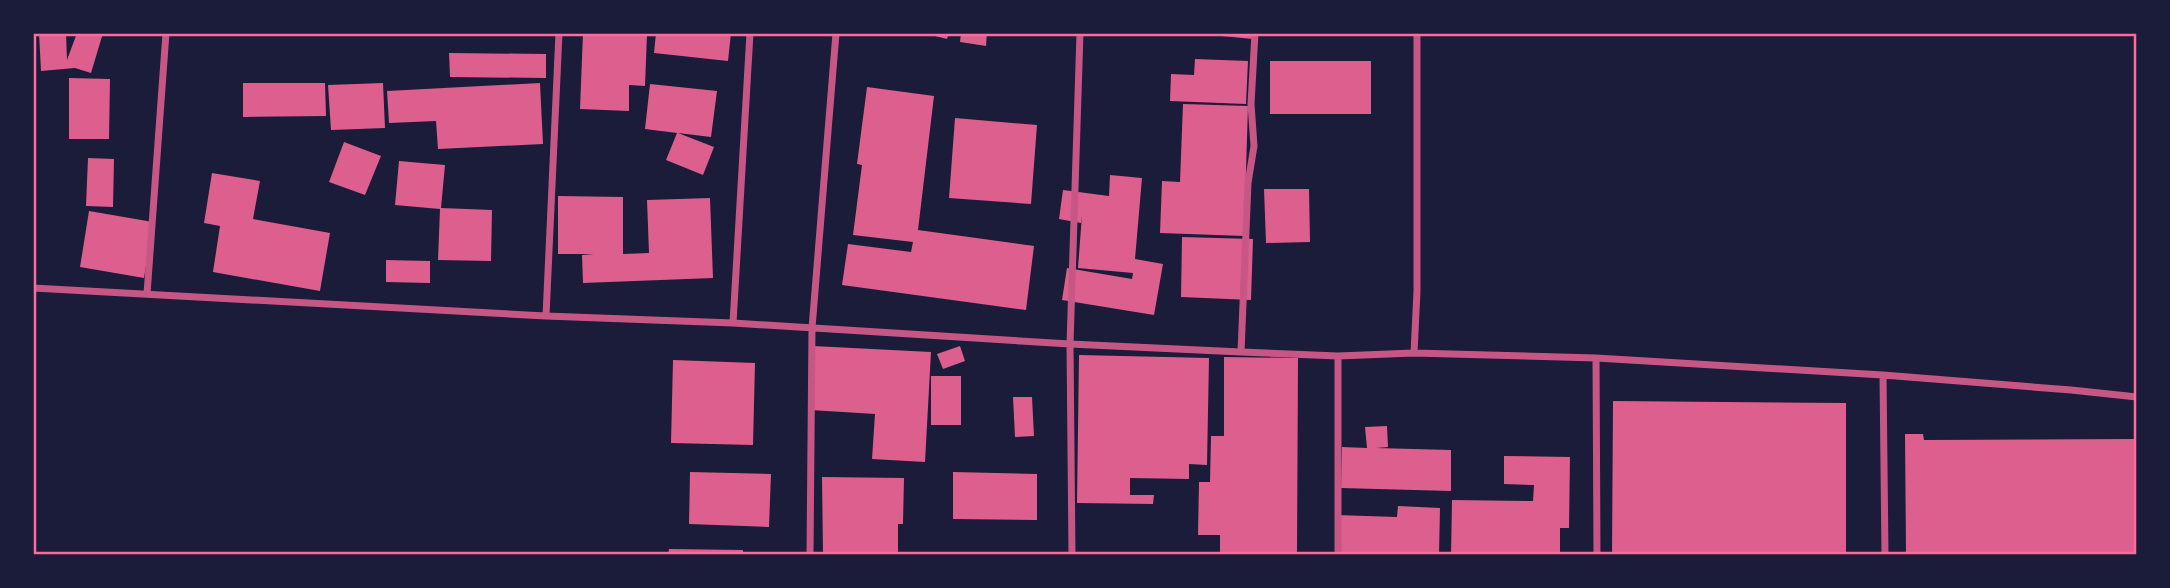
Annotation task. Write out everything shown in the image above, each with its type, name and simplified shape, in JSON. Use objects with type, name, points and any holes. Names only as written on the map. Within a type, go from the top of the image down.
[{"type":"street","points":[[147,293],[166,33]]},
{"type":"street","points":[[546,316],[559,33]]},
{"type":"street","points":[[733,323],[750,33]]},
{"type":"street","points":[[810,555],[813,328],[836,33]]},
{"type":"street","points":[[1072,555],[1070,344],[1080,33]]},
{"type":"street","points":[[1241,352],[1248,183],[1254,146],[1251,104],[1255,33]]},
{"type":"street","points":[[1414,353],[1417,291],[1417,33]]},
{"type":"street","points":[[33,288],[1241,352],[1338,356],[1414,353],[1596,358],[1883,375],[2137,397]]},
{"type":"street","points":[[1338,356],[1338,555]]},
{"type":"street","points":[[1596,358],[1597,555]]},
{"type":"street","points":[[1883,375],[1885,555]]},
{"type":"building","points":[[39,33],[66,33],[67,60],[77,33],[103,33],[91,73],[75,68],[41,71]]},
{"type":"building","points":[[583,33],[647,34],[645,86],[629,85],[629,111],[580,109]]},
{"type":"building","points":[[656,33],[731,33],[728,61],[654,53]]},
{"type":"building","points":[[923,33],[949,33],[947,39]]},
{"type":"building","points":[[961,33],[987,33],[986,46],[960,42]]},
{"type":"building","points":[[1211,33],[1254,33],[1253,39]]},
{"type":"building","points":[[449,53],[546,54],[546,78],[450,77]]},
{"type":"building","points":[[1195,59],[1248,61],[1246,104],[1170,101],[1171,74],[1194,75]]},
{"type":"building","points":[[1270,61],[1371,61],[1371,114],[1270,114]]},
{"type":"building","points":[[69,78],[110,79],[109,139],[69,139]]},
{"type":"building","points":[[243,83],[325,83],[326,116],[243,117]]},
{"type":"building","points":[[383,83],[385,128],[331,130],[328,85]]},
{"type":"building","points":[[540,83],[543,144],[438,149],[436,121],[389,123],[387,91]]},
{"type":"building","points":[[650,84],[717,91],[711,137],[678,133],[714,147],[703,175],[666,160],[677,133],[645,129]]},
{"type":"building","points":[[867,87],[934,96],[918,230],[1034,246],[1026,310],[842,285],[848,244],[911,252],[913,242],[853,235],[862,165],[857,164]]},
{"type":"building","points":[[1183,104],[1248,106],[1244,236],[1160,233],[1162,181],[1180,182]]},
{"type":"building","points":[[955,118],[1037,125],[1031,204],[949,198]]},
{"type":"building","points":[[344,142],[381,156],[365,195],[329,182]]},
{"type":"building","points":[[88,158],[114,159],[113,207],[86,206]]},
{"type":"building","points":[[399,161],[445,165],[441,208],[492,210],[491,261],[438,260],[440,209],[395,205]]},
{"type":"building","points":[[212,173],[260,181],[253,219],[330,233],[320,291],[213,272],[220,226],[204,223]]},
{"type":"building","points":[[1110,175],[1142,178],[1135,259],[1163,264],[1154,315],[1062,300],[1067,268],[1132,279],[1133,273],[1078,268],[1082,215],[1081,223],[1059,219],[1063,190],[1109,196]]},
{"type":"building","points":[[1264,189],[1309,189],[1310,242],[1266,243]]},
{"type":"building","points":[[558,196],[623,197],[623,254],[649,253],[647,200],[710,198],[713,278],[583,283],[582,255],[594,254],[558,254]]},
{"type":"building","points":[[89,211],[153,222],[144,278],[80,267]]},
{"type":"building","points":[[1182,237],[1253,239],[1251,300],[1181,297]]},
{"type":"building","points":[[386,260],[430,261],[430,283],[386,282]]},
{"type":"building","points":[[813,346],[931,352],[925,462],[872,459],[875,414],[810,410]]},
{"type":"building","points":[[960,346],[965,361],[943,369],[937,354]]},
{"type":"building","points":[[1079,355],[1209,358],[1207,465],[1189,464],[1189,479],[1130,478],[1130,495],[1154,495],[1153,504],[1077,503]]},
{"type":"building","points":[[1224,357],[1298,358],[1297,555],[1220,555],[1220,535],[1198,535],[1199,482],[1210,482],[1211,436],[1224,436]]},
{"type":"building","points":[[673,360],[755,363],[753,445],[671,443]]},
{"type":"building","points":[[931,376],[961,376],[961,425],[931,425]]},
{"type":"building","points":[[1013,397],[1032,397],[1034,436],[1015,437]]},
{"type":"building","points":[[1613,401],[1846,403],[1846,555],[1612,555]]},
{"type":"building","points":[[1387,426],[1388,447],[1376,448],[1451,450],[1451,491],[1341,488],[1342,447],[1367,448],[1365,427]]},
{"type":"building","points":[[1905,434],[1923,434],[1924,440],[2137,439],[2137,555],[1906,555]]},
{"type":"building","points":[[1504,456],[1570,457],[1569,528],[1560,528],[1560,555],[1451,555],[1452,500],[1533,501],[1534,485],[1504,484]]},
{"type":"building","points":[[690,472],[771,474],[769,527],[689,524]]},
{"type":"building","points":[[953,472],[1037,474],[1037,520],[953,519]]},
{"type":"building","points":[[822,477],[904,478],[903,524],[898,524],[898,555],[823,555]]},
{"type":"building","points":[[1398,506],[1440,508],[1439,555],[1335,552],[1336,515],[1397,517]]},
{"type":"building","points":[[669,549],[743,550],[743,555],[668,555]]}]
